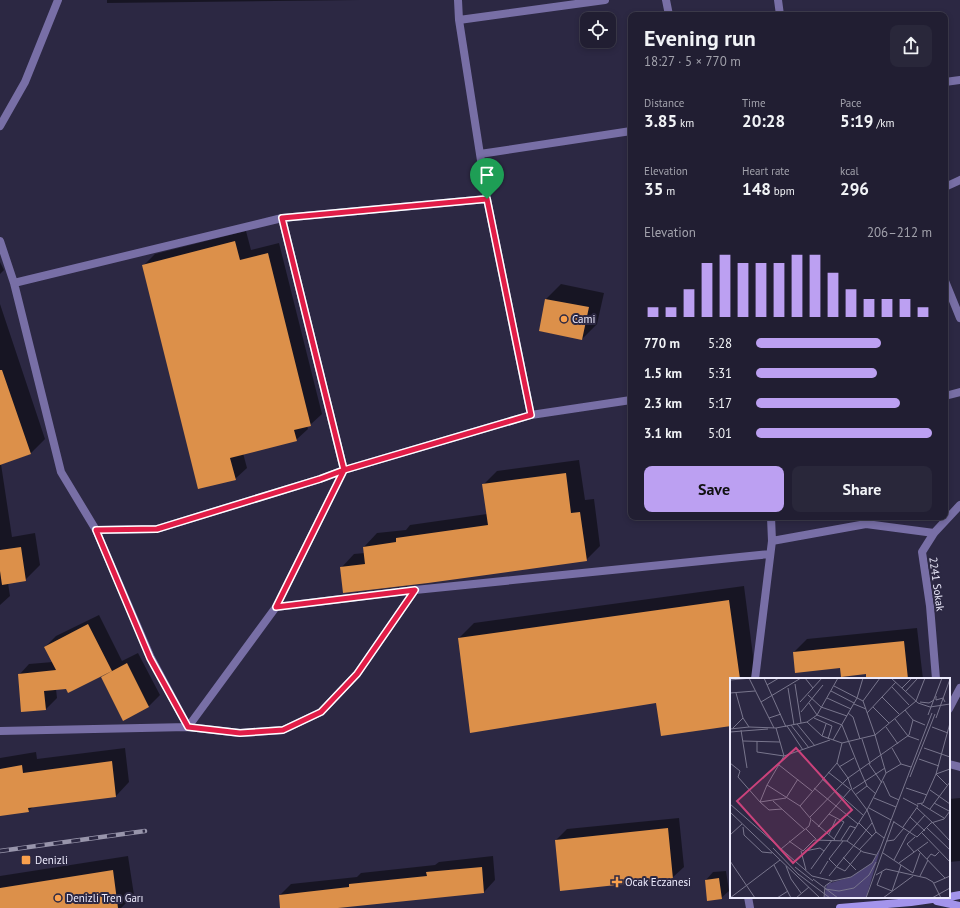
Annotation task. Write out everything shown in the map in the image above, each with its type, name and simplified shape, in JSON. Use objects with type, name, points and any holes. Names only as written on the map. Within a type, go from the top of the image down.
[{"type":"main road","points":[[950,897],[960,895]]},
{"type":"main road","points":[[840,908],[940,898]]},
{"type":"main road","points":[[931,899],[960,906]]},
{"type":"street","points":[[0,126],[25,82],[58,0]]},
{"type":"street","points":[[458,0],[459,20],[487,199],[531,415]]},
{"type":"street","points":[[459,20],[605,0]]},
{"type":"street","points":[[666,0],[668,12]]},
{"type":"street","points":[[778,0],[780,12]]},
{"type":"street","points":[[948,82],[960,80]]},
{"type":"street","points":[[480,154],[628,131]]},
{"type":"street","points":[[948,186],[960,180]]},
{"type":"street","points":[[14,283],[282,218],[487,199]]},
{"type":"street","points":[[188,727],[276,607],[344,470],[282,218]]},
{"type":"street","points":[[0,241],[14,283],[60,472],[96,530],[150,658],[188,727]]},
{"type":"street","points":[[948,288],[960,318]]},
{"type":"street","points":[[948,395],[960,392]]},
{"type":"street","points":[[96,530],[157,529],[320,479],[344,470],[531,415],[628,400]]},
{"type":"street","name":"2241 Sokak","points":[[948,518],[960,505]]},
{"type":"street","points":[[755,678],[772,541],[771,520]]},
{"type":"street","name":"2241 Sokak","points":[[936,678],[930,606],[922,552],[934,533],[946,520]]},
{"type":"street","points":[[772,541],[866,524],[934,533]]},
{"type":"street","points":[[276,607],[415,590],[770,554]]},
{"type":"street","points":[[0,731],[188,727],[240,733],[283,730],[321,712],[357,674],[415,590]]},
{"type":"street","points":[[950,707],[960,688]]},
{"type":"street","points":[[950,764],[960,767]]},
{"type":"street","points":[[748,898],[750,908]]},
{"type":"building","points":[[235,241],[240,260],[268,253],[311,426],[294,430],[297,441],[230,458],[236,480],[198,489],[142,265]]},
{"type":"building","name":"Cami","points":[[545,299],[589,307],[582,340],[539,331]]},
{"type":"building","points":[[0,370],[2,370],[31,454],[0,465]]},
{"type":"building","points":[[566,473],[571,513],[580,512],[587,561],[343,593],[340,567],[365,564],[363,547],[396,542],[396,538],[488,525],[482,484]]},
{"type":"building","points":[[21,547],[26,581],[2,585],[0,550]]},
{"type":"building","points":[[729,600],[740,678],[730,678],[730,726],[661,736],[656,703],[470,733],[458,638]]},
{"type":"building","points":[[88,624],[112,671],[68,693],[66,689],[44,691],[46,710],[21,712],[18,674],[56,670],[44,647]]},
{"type":"building","points":[[904,641],[908,678],[866,678],[866,674],[841,677],[840,668],[795,673],[793,652]]},
{"type":"building","points":[[127,663],[149,707],[123,721],[101,677]]},
{"type":"building","points":[[112,761],[116,797],[28,808],[29,812],[0,816],[0,769],[22,765],[23,773]]},
{"type":"building","points":[[668,828],[673,879],[560,891],[555,840]]},
{"type":"building","points":[[482,867],[484,893],[338,908],[280,908],[279,895],[349,887],[349,884],[427,876],[426,872]]},
{"type":"building","name":"Denizli Tren Garı","points":[[113,870],[118,908],[0,908],[0,888]]},
{"type":"building","points":[[719,878],[722,899],[707,901],[705,880]]},
{"type":"railway","points":[[0,851],[145,831]]},
{"type":"place","name":"Cami","points":[[564,319]]},
{"type":"place","name":"Denizli","points":[[26,860]]},
{"type":"place","name":"Ocak Eczanesi","points":[[617,882]]},
{"type":"place","name":"Denizli Tren Garı","points":[[58,898]]},
{"type":"route","points":[[487,199],[282,218],[344,470],[276,607],[415,590],[357,674],[321,712],[283,730],[240,733],[188,727],[150,658],[96,530],[157,529],[320,479],[344,470],[531,415],[487,199]]}]
